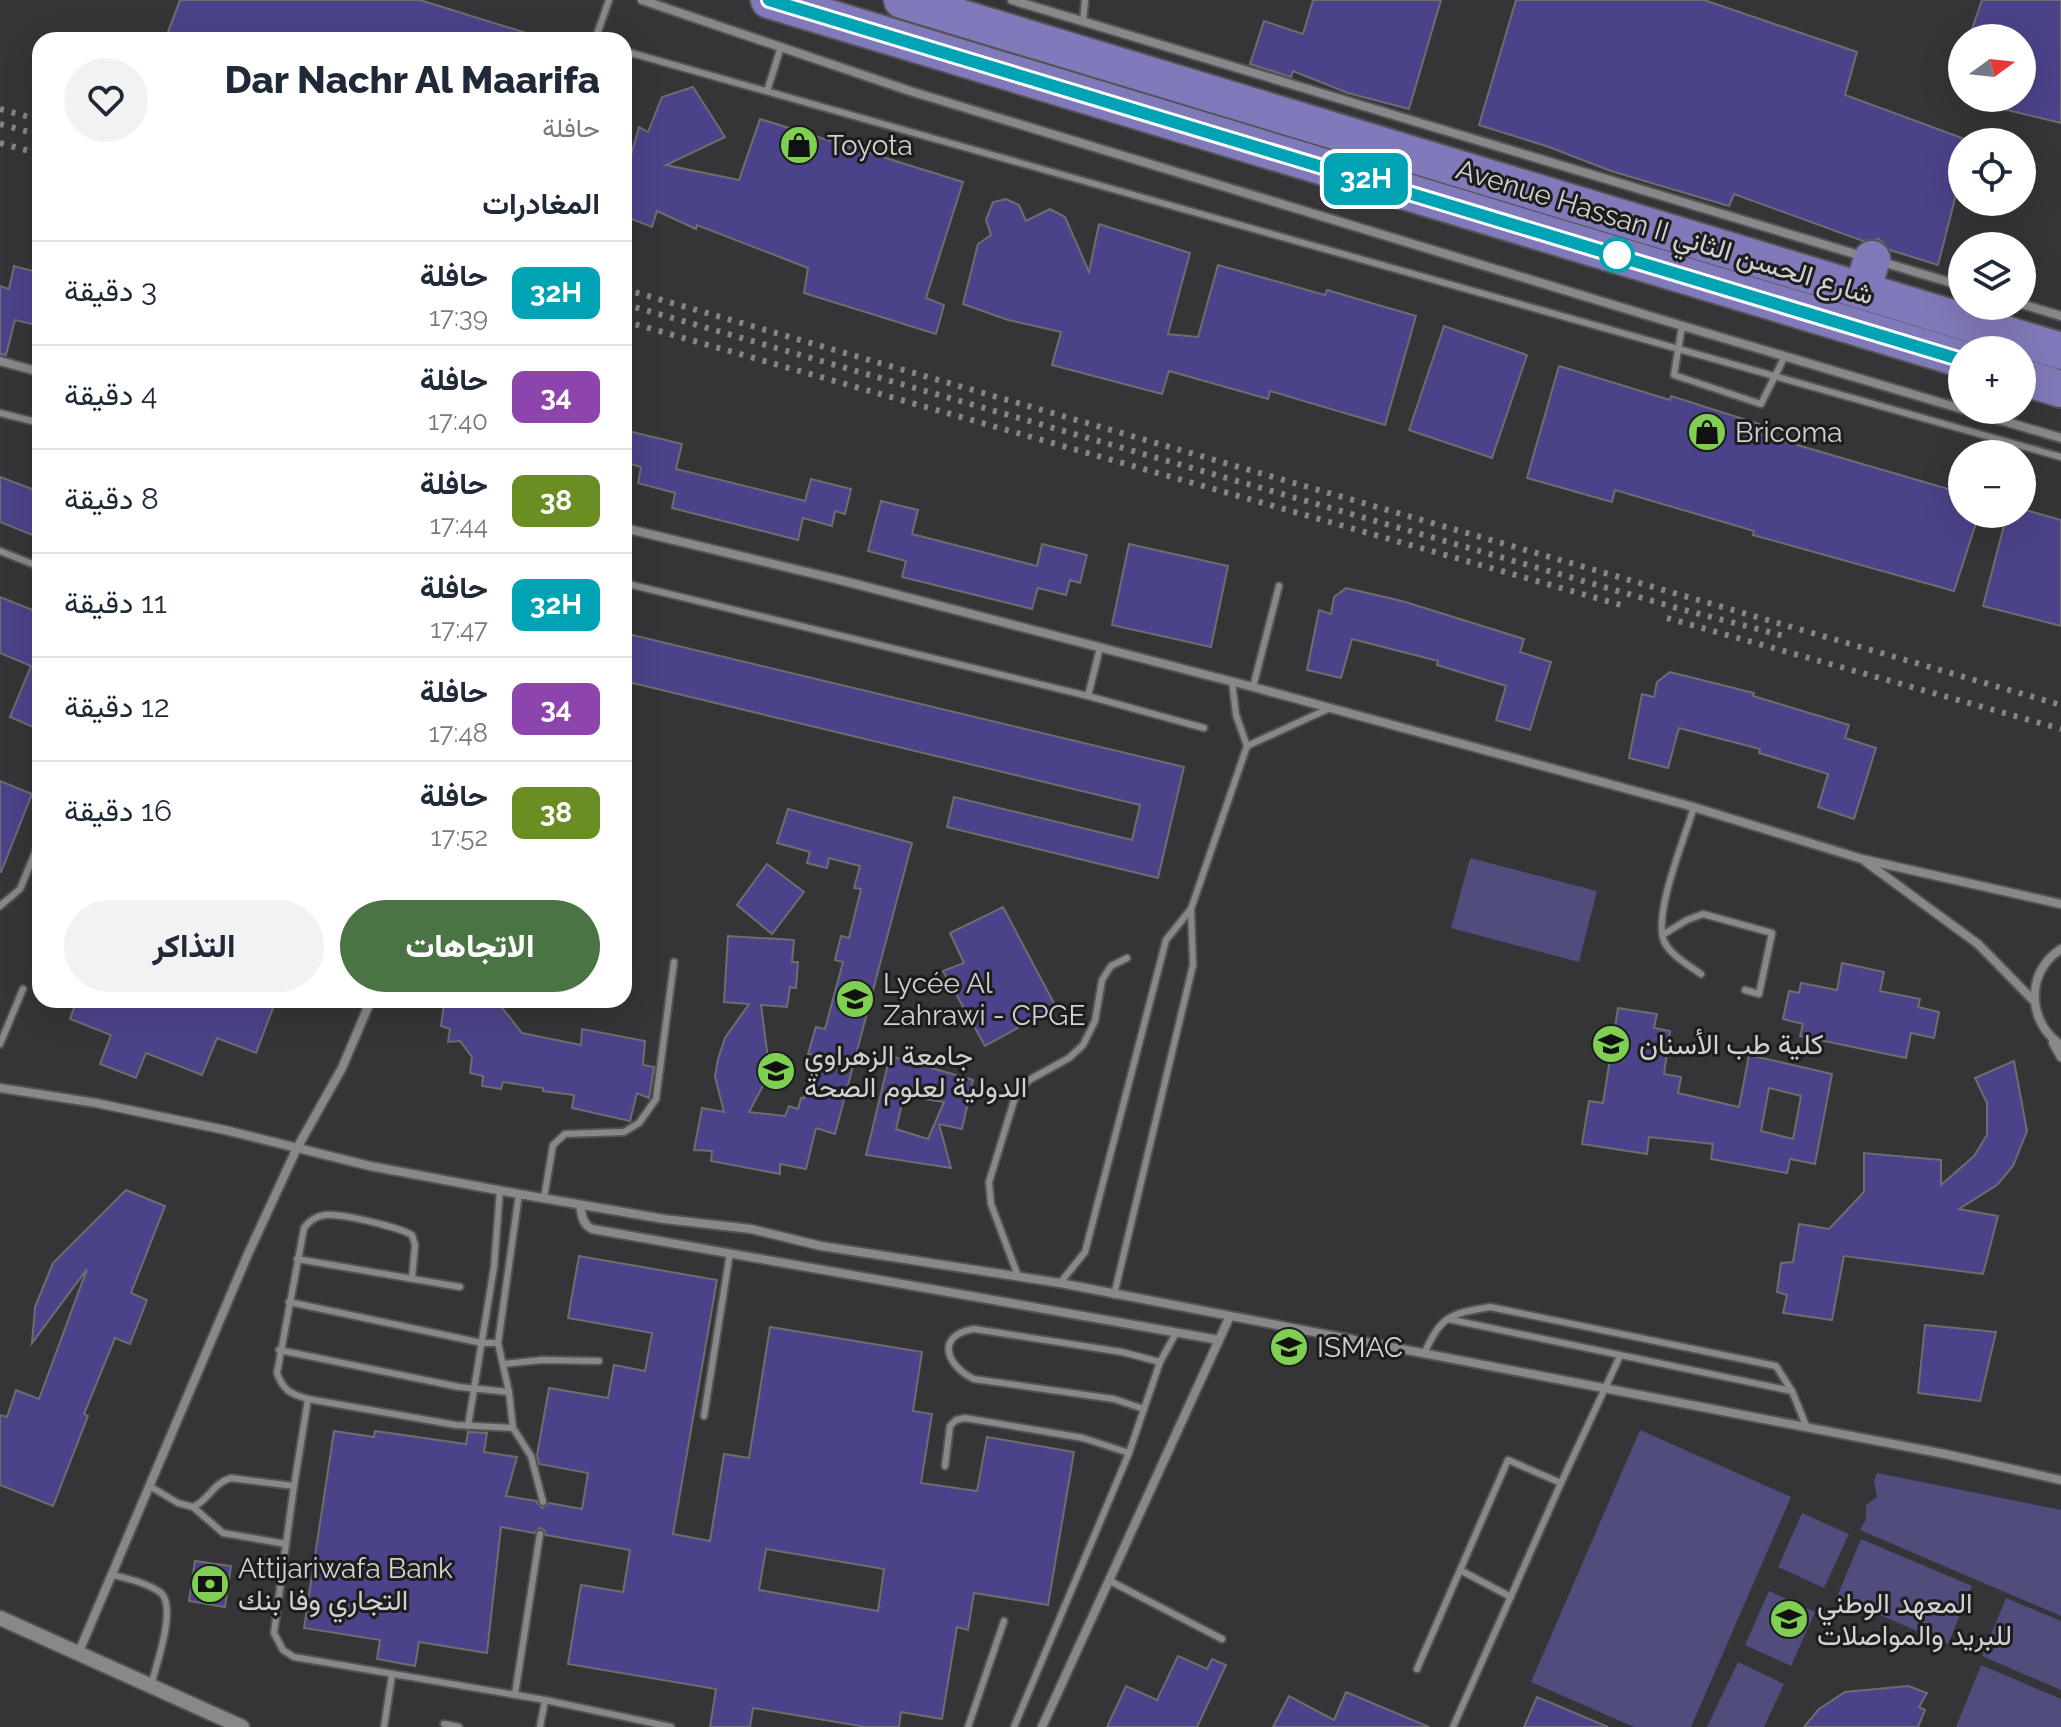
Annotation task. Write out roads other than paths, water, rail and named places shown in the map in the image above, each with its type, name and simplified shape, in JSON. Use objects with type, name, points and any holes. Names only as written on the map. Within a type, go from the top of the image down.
[{"type":"main road","name":"Avenue Hassan II شارع الحسن الثاني","points":[[769,0],[1948,355]]},
{"type":"main road","name":"Avenue Hassan II شارع الحسن الثاني","points":[[905,0],[1081,25],[1248,107],[1867,275],[2061,351]]},
{"type":"main road","points":[[2036,381],[2061,389]]},
{"type":"street","points":[[642,0],[925,95],[1948,404]]},
{"type":"street","points":[[1012,0],[1081,25]]},
{"type":"street","points":[[1867,275],[1948,284]]},
{"type":"street","points":[[2036,308],[2061,316]]},
{"type":"street","points":[[0,361],[32,370]]},
{"type":"street","points":[[2014,424],[2061,438]]},
{"type":"street","points":[[632,530],[1232,681],[1694,807],[1862,859],[2061,904]]},
{"type":"street","points":[[1862,859],[1978,944],[2033,1000]]},
{"type":"street","points":[[2061,949],[2044,964],[2036,981],[2033,1000],[2038,1021],[2061,1057]]},
{"type":"street","points":[[78,1655],[248,1254],[297,1148],[342,1068],[368,1008]]},
{"type":"street","points":[[2051,1038],[2061,1045]]},
{"type":"street","points":[[0,1088],[110,1106],[225,1130],[370,1166],[664,1219],[751,1229],[809,1244],[1060,1283],[2061,1480]]},
{"type":"street","points":[[580,1205],[582,1220],[592,1229],[1219,1340]]},
{"type":"street","points":[[1042,1727],[1230,1316]]},
{"type":"street","points":[[0,1618],[242,1727]]},
{"type":"lane","points":[[598,32],[609,0]]},
{"type":"lane","points":[[767,91],[781,47]]},
{"type":"lane","points":[[632,53],[2061,457]]},
{"type":"lane","points":[[1682,326],[1674,375],[1761,404],[1785,356]]},
{"type":"lane","points":[[0,413],[32,421]]},
{"type":"lane","points":[[0,551],[32,564]]},
{"type":"lane","points":[[632,585],[1088,696],[1204,728]]},
{"type":"lane","points":[[1253,687],[1279,586]]},
{"type":"lane","points":[[1088,696],[1100,648]]},
{"type":"lane","points":[[1060,1283],[1085,1252],[1166,940],[1191,909],[1247,746],[1236,715],[1232,681]]},
{"type":"lane","points":[[1247,746],[1330,708]]},
{"type":"lane","points":[[1694,807],[1661,916],[1665,942],[1701,974]]},
{"type":"lane","points":[[0,906],[20,889],[32,860]]},
{"type":"lane","points":[[1114,1295],[1193,965],[1191,909]]},
{"type":"lane","points":[[1664,934],[1703,914],[1772,933],[1759,994],[1745,990]]},
{"type":"lane","points":[[1018,1276],[991,1204],[989,1182],[1017,1091],[1031,1079],[1069,1058],[1083,1045],[1095,1021],[1102,980],[1111,966],[1127,958]]},
{"type":"lane","points":[[544,1198],[553,1145],[558,1138],[565,1134],[624,1132],[639,1123],[656,1099],[674,962]]},
{"type":"lane","points":[[0,1044],[23,989]]},
{"type":"lane","points":[[468,1426],[494,1267],[500,1190]]},
{"type":"lane","points":[[519,1194],[498,1343],[513,1428],[531,1456],[543,1502]]},
{"type":"lane","points":[[412,1279],[415,1245],[412,1235],[401,1229],[326,1215],[309,1221],[304,1228],[279,1350],[277,1373],[282,1387],[292,1395],[308,1399],[468,1426],[513,1428]]},
{"type":"lane","points":[[704,1416],[730,1253]]},
{"type":"lane","points":[[297,1259],[460,1287]]},
{"type":"lane","points":[[289,1302],[482,1343],[498,1343]]},
{"type":"lane","points":[[1424,1354],[1436,1328],[1448,1319],[1490,1307],[1776,1366],[1792,1391],[1807,1428]]},
{"type":"lane","points":[[1448,1319],[1792,1391]]},
{"type":"lane","points":[[1144,1409],[1114,1399],[974,1379],[959,1372],[949,1358],[950,1342],[960,1331],[974,1329],[1122,1352],[1160,1362]]},
{"type":"lane","points":[[1014,1727],[1129,1453],[1160,1362],[1176,1333]]},
{"type":"lane","points":[[279,1350],[473,1388],[509,1392]]},
{"type":"lane","points":[[1453,1727],[1620,1356]]},
{"type":"lane","points":[[503,1364],[542,1360],[599,1361]]},
{"type":"lane","points":[[308,1399],[274,1633],[283,1650],[294,1657],[515,1694],[671,1727]]},
{"type":"lane","points":[[945,1466],[950,1426],[956,1420],[965,1418],[1083,1438],[1129,1453]]},
{"type":"lane","points":[[1417,1669],[1508,1460],[1561,1483]]},
{"type":"lane","points":[[193,1507],[201,1503],[221,1480],[231,1478],[294,1486]]},
{"type":"lane","points":[[151,1487],[178,1503],[193,1507],[223,1533],[286,1544]]},
{"type":"lane","points":[[515,1694],[540,1534]]},
{"type":"lane","points":[[1460,1570],[1511,1597]]},
{"type":"lane","points":[[113,1575],[154,1589],[167,1602],[168,1612],[151,1687]]},
{"type":"lane","points":[[1110,1581],[1222,1639]]},
{"type":"lane","points":[[968,1727],[1004,1621]]},
{"type":"lane","points":[[384,1727],[392,1675]]},
{"type":"lane","points":[[540,1727],[545,1700]]},
{"type":"lane","points":[[444,1724],[459,1727]]},
{"type":"railway","points":[[0,109],[32,118]]},
{"type":"railway","points":[[0,124],[32,133]]},
{"type":"railway","points":[[0,143],[32,152]]},
{"type":"railway","points":[[632,291],[2061,705]]},
{"type":"railway","points":[[632,306],[1677,608],[1788,637]]},
{"type":"railway","points":[[632,323],[1628,607]]},
{"type":"railway","points":[[1667,618],[2061,729]]},
{"type":"place","name":"Toyota","points":[[799,145]]},
{"type":"place","name":"Bricoma","points":[[1707,432]]},
{"type":"place","name":"Lycée Al Zahrawi - CPGE","points":[[855,999]]},
{"type":"place","name":"كلية طب الأسنان","points":[[1611,1044]]},
{"type":"place","name":"جامعة الزهراوي الدولية لعلوم الصحة","points":[[776,1071]]},
{"type":"place","name":"ISMAC","points":[[1289,1347]]},
{"type":"place","name":"Attijariwafa Bank التجاري وفا بنك","points":[[210,1584]]},
{"type":"place","name":"المعهد الوطني للبريد والمواصلات","points":[[1789,1619]]}]
